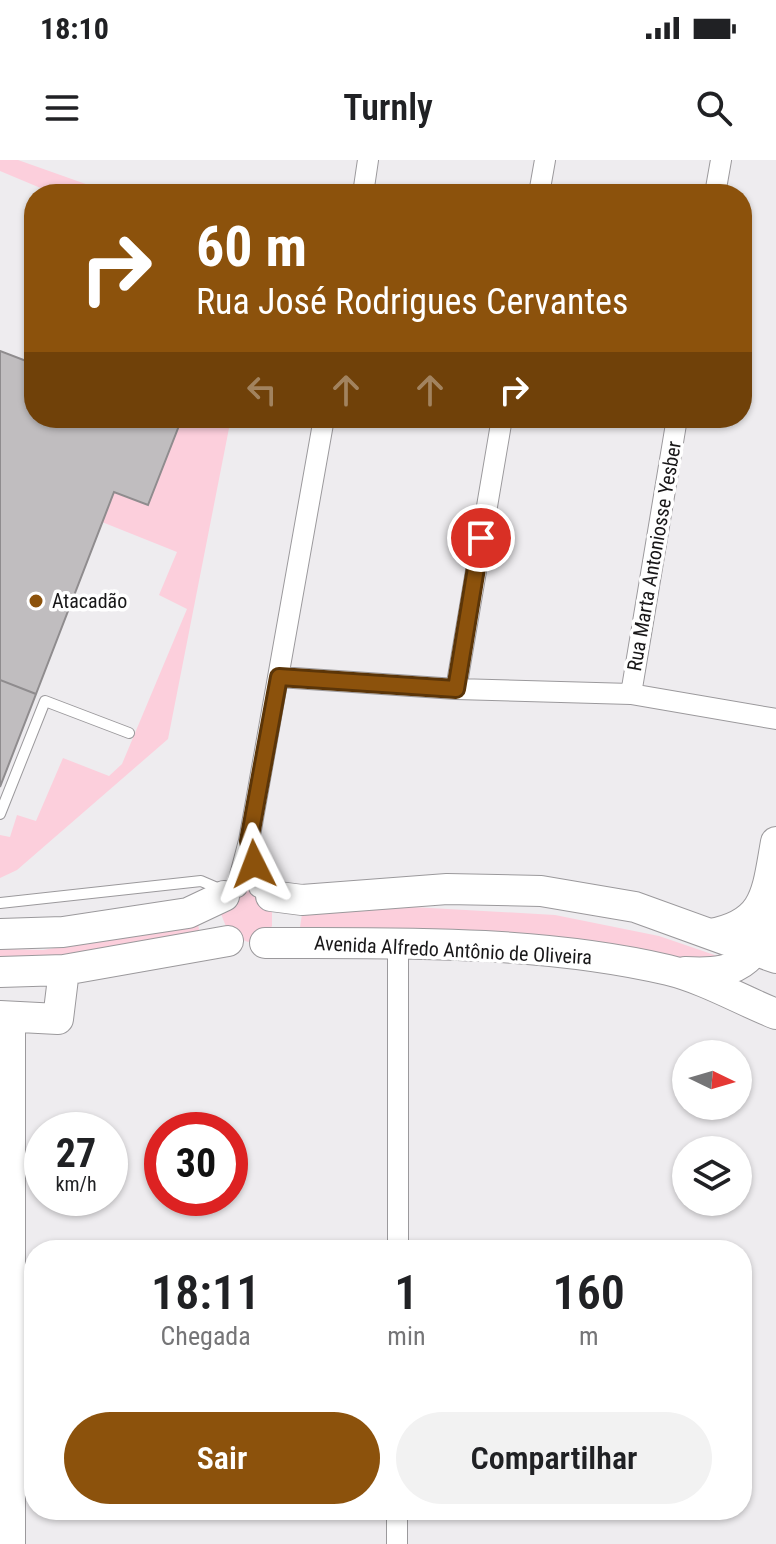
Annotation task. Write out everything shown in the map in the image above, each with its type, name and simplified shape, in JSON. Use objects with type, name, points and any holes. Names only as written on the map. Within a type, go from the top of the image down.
[{"type":"main road","points":[[710,934],[730,931],[748,921],[763,903],[776,842]]},
{"type":"main road","points":[[0,934],[63,932],[188,913],[244,891],[302,900],[447,889],[541,891],[635,907],[766,954]]},
{"type":"main road","points":[[228,941],[218,928],[216,911],[244,891]]},
{"type":"main road","points":[[0,972],[64,970],[228,941],[250,948],[265,943],[278,926],[279,915],[244,891]]},
{"type":"main road","points":[[766,954],[776,903]]},
{"type":"main road","name":"Avenida Alfredo Antônio de Oliveira","points":[[265,943],[398,943],[587,954],[672,971],[776,1014]]},
{"type":"main road","points":[[672,971],[721,971],[766,954]]},
{"type":"main road","points":[[10,1544],[5,1017],[58,1019],[64,970]]},
{"type":"street","points":[[364,184],[368,160]]},
{"type":"street","points":[[541,184],[545,160]]},
{"type":"street","points":[[717,184],[721,160]]},
{"type":"street","points":[[244,891],[249,841],[322,428]]},
{"type":"street","points":[[456,689],[500,428]]},
{"type":"street","name":"Rua Marta Antoniosse Yesber","points":[[631,694],[675,428]]},
{"type":"street","points":[[279,677],[456,689],[631,694],[776,719]]},
{"type":"street","points":[[398,943],[398,1240]]},
{"type":"street","points":[[397,1520],[397,1544]]},
{"type":"lane","points":[[0,814],[45,701],[129,733]]},
{"type":"lane","points":[[0,903],[201,881],[244,891]]},
{"type":"shaded area","points":[[0,160],[18,160],[86,184],[31,184],[0,171]]},
{"type":"shaded area","points":[[178,428],[229,428],[168,739],[17,870],[0,878],[0,835],[10,837],[17,815],[36,821],[63,758],[109,776],[122,764],[187,609],[159,595],[177,552],[102,522],[114,492],[148,505]]},
{"type":"shaded area","points":[[250,889],[272,906],[272,926],[266,934],[248,942],[229,934],[221,914],[241,890]]},
{"type":"shaded area","points":[[394,906],[555,915],[659,936],[732,961],[701,967],[299,934],[302,914]]},
{"type":"shaded area","points":[[198,924],[201,940],[52,959],[0,960],[0,949],[43,950]]},
{"type":"building","name":"Atacadão","points":[[0,351],[24,360],[24,428],[178,428],[148,505],[114,492],[36,694],[0,680]]},
{"type":"building","points":[[0,680],[36,694],[0,787]]},
{"type":"place","name":"Atacadão","points":[[36,601]]},
{"type":"route","points":[[254,864],[249,841],[279,677],[456,689],[481,538]]}]
